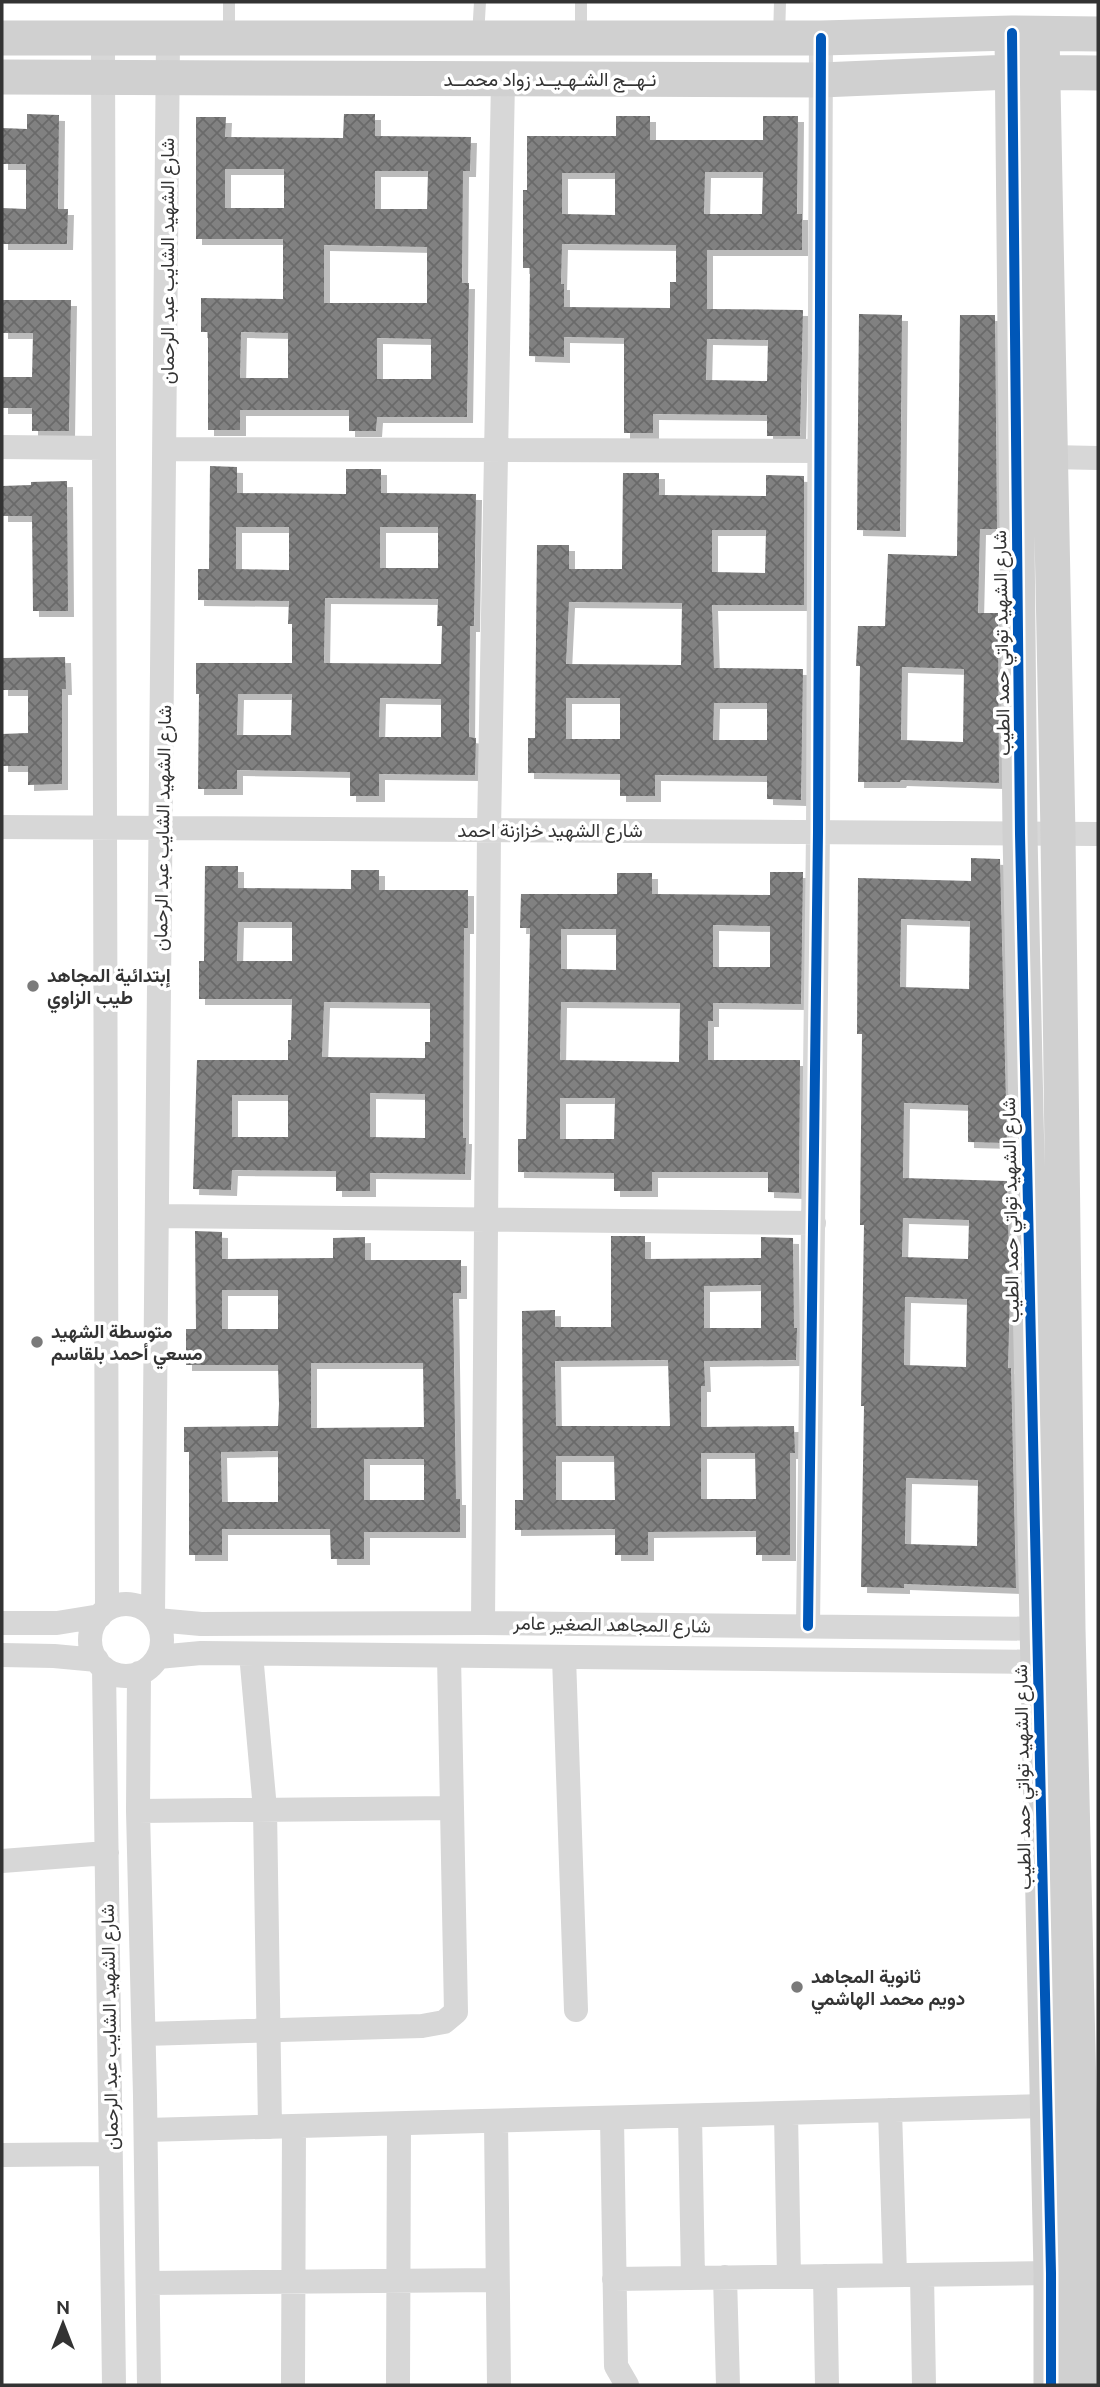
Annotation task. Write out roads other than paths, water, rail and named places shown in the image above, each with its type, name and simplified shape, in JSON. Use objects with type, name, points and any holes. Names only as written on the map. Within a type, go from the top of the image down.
[{"type":"street","name":"شارع الشهيد تواتي حمد الطيب","points":[[1027,33],[1020,834],[1052,1645],[1086,2385]]},
{"type":"street","name":"نـهــج الشـهـيــد زواد محمــد","points":[[2,38],[821,38],[1098,34]]},
{"type":"street","points":[[808,1626],[818,832],[821,38]]},
{"type":"street","points":[[103,40],[104,1613]]},
{"type":"street","name":"شارع الشهيد الشايب عبد الرحمان","points":[[155,1618],[168,40]]},
{"type":"street","name":"نـهــج الشـهـيــد زواد محمــد","points":[[2,77],[821,80],[1027,72],[1098,73]]},
{"type":"street","name":"شارع الشهيد تواتي حمد الطيب","points":[[1027,72],[1049,457],[1058,834],[1047,2106],[1051,2385]]},
{"type":"street","points":[[483,1623],[489,830],[503,80]]},
{"type":"street","points":[[2,447],[104,447]]},
{"type":"street","points":[[165,449],[819,451]]},
{"type":"street","points":[[1049,457],[1098,458]]},
{"type":"street","name":"شارع الشهيد خزازنة احمد","points":[[2,827],[1098,834]]},
{"type":"street","points":[[157,1216],[814,1223]]},
{"type":"street","points":[[117,1605],[136,1605],[155,1618],[162,1632],[162,1645],[158,1657],[147,1669],[127,1676],[115,1674],[101,1664],[92,1649],[90,1638],[93,1626],[104,1613],[117,1605]]},
{"type":"street","points":[[2,1623],[57,1623],[104,1613]]},
{"type":"street","name":"شارع المجاهد الصغير عامر","points":[[155,1618],[201,1624],[808,1626],[1052,1645]]},
{"type":"street","name":"شارع المجاهد الصغير عامر","points":[[158,1657],[201,1653],[564,1657],[1052,1645]]},
{"type":"street","points":[[251,1654],[265,1809],[269,2029],[282,2127],[294,2281],[293,2385]]},
{"type":"street","points":[[2,1655],[54,1656],[101,1664]]},
{"type":"street","points":[[144,2034],[422,2026],[444,2022],[456,2012],[449,1656]]},
{"type":"street","points":[[564,1657],[576,2010]]},
{"type":"street","name":"شارع الشهيد الشايب عبد الرحمان","points":[[101,1664],[107,1853],[114,2385]]},
{"type":"street","name":"شارع الشهيد الشايب عبد الرحمان","points":[[139,1673],[138,1811],[149,2385]]},
{"type":"street","points":[[138,1811],[451,1808]]},
{"type":"street","points":[[2,1861],[107,1853]]},
{"type":"street","points":[[146,2130],[1047,2106]]},
{"type":"street","points":[[890,2110],[895,2276]]},
{"type":"street","points":[[786,2113],[789,2277]]},
{"type":"street","points":[[690,2116],[693,2278]]},
{"type":"street","points":[[612,2118],[616,2379]]},
{"type":"street","points":[[496,2121],[499,2385]]},
{"type":"street","points":[[398,2385],[399,2124]]},
{"type":"street","points":[[2,2155],[110,2154]]},
{"type":"street","points":[[614,2279],[1051,2273]]},
{"type":"street","points":[[922,2275],[924,2385]]},
{"type":"street","points":[[825,2276],[827,2385]]},
{"type":"street","points":[[725,2277],[728,2385]]},
{"type":"street","points":[[148,2283],[497,2280]]},
{"type":"lane","points":[[229,2],[229,39]]},
{"type":"lane","points":[[478,39],[480,2]]},
{"type":"lane","points":[[581,2],[581,38]]},
{"type":"lane","points":[[779,38],[780,2]]},
{"type":"place","name":"إبتدائية المجاهد طيب الزاوي","points":[[33,986]]},
{"type":"place","name":"متوسطة الشهيد مسعي أحمد بلقاسم","points":[[37,1342]]},
{"type":"place","name":"ثانوية المجاهد دويم محمد الهاشمي","points":[[797,1987]]}]
